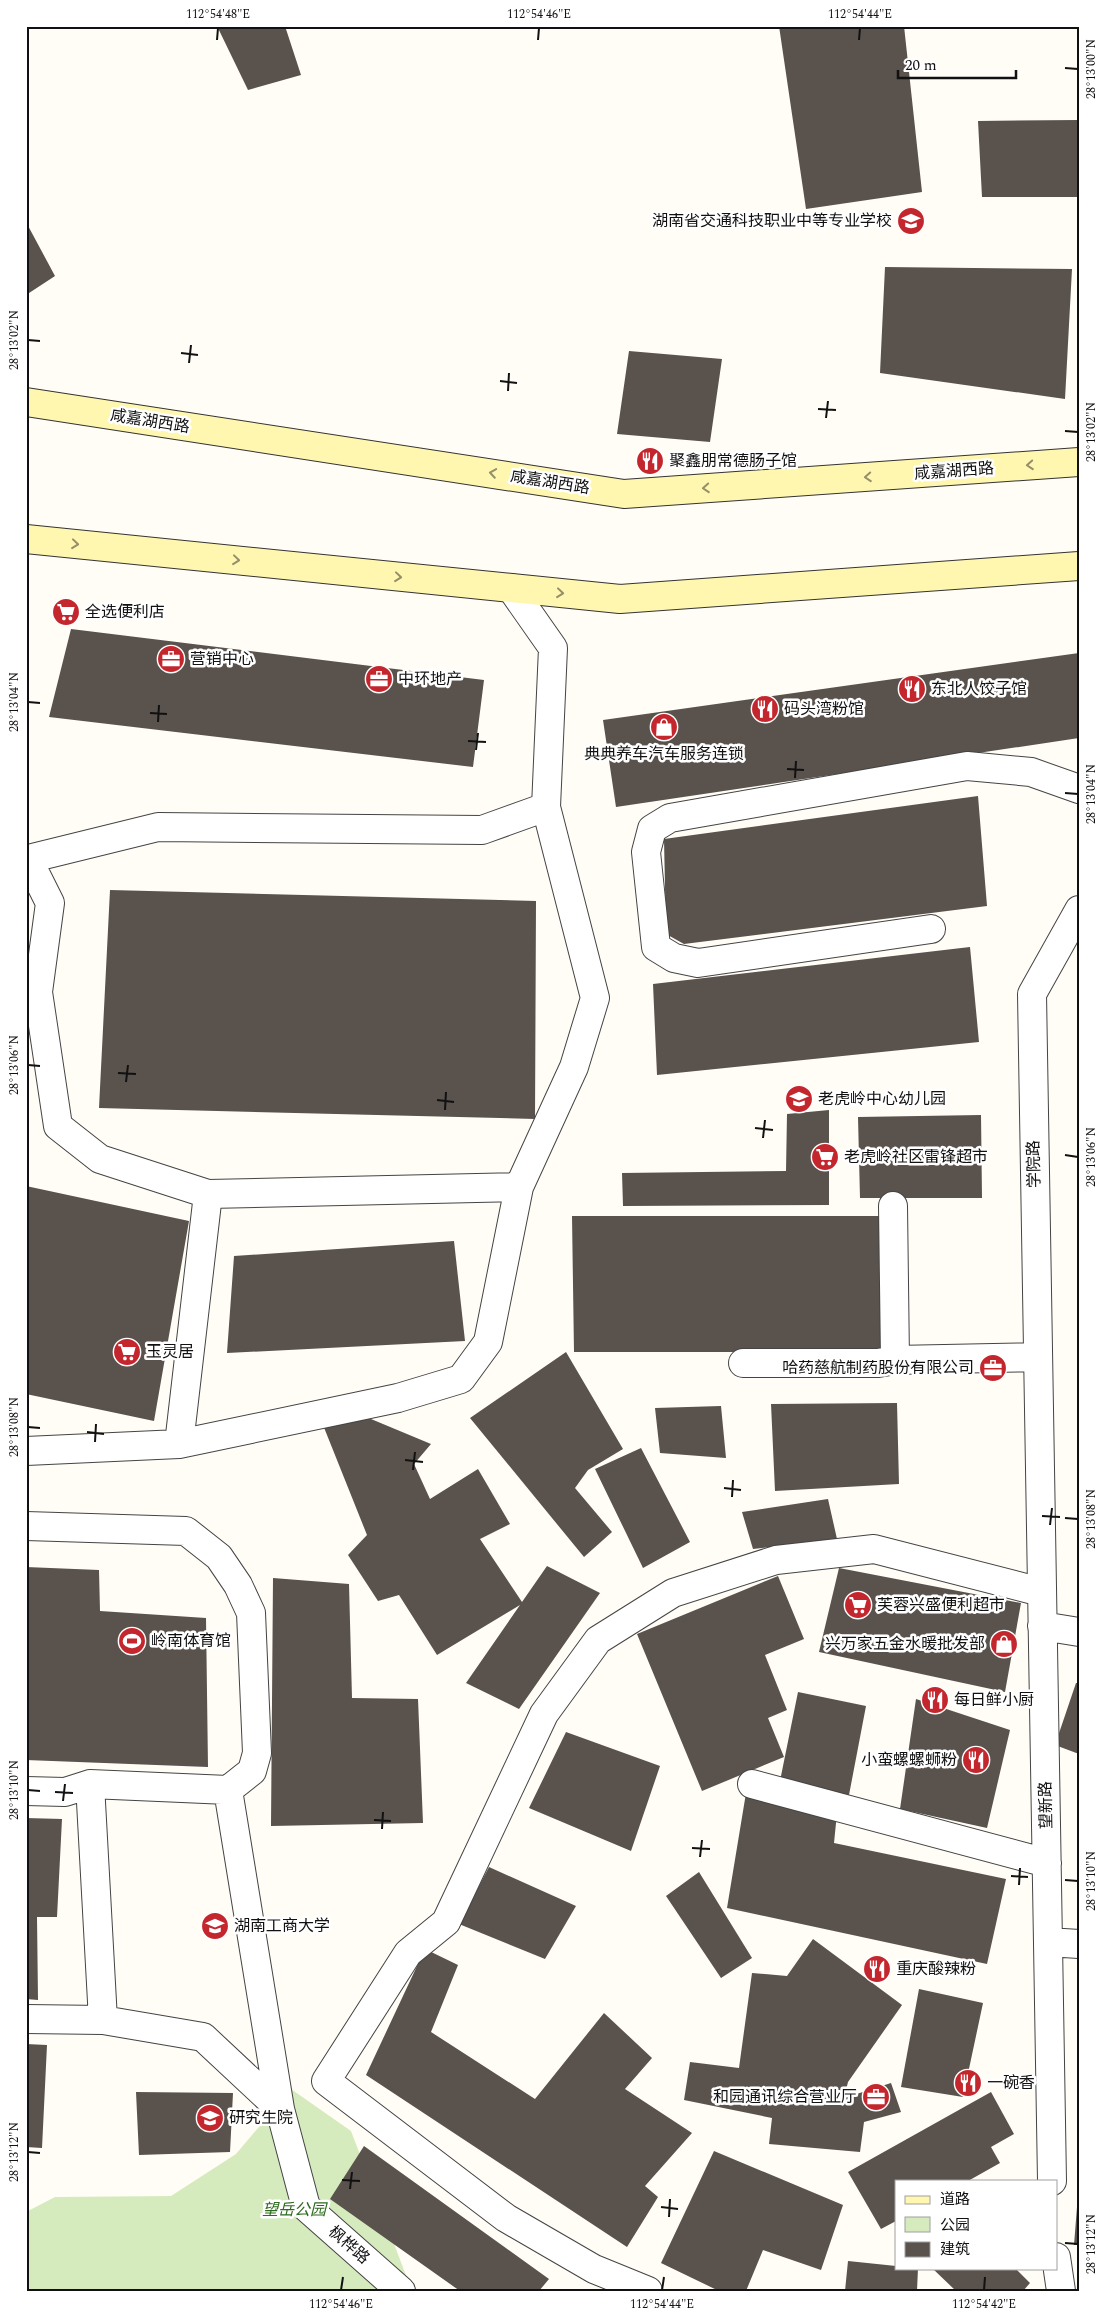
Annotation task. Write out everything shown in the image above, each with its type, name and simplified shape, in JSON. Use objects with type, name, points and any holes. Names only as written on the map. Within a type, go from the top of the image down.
[{"type":"main road","name":"咸嘉湖西路","points":[[26,402],[624,494],[1079,462]]},
{"type":"main road","points":[[26,539],[620,599],[1079,566]]},
{"type":"street","points":[[26,1451],[180,1444],[398,1398],[461,1379],[488,1342],[519,1187],[574,1067],[595,998],[546,807],[552,648],[511,588]]},
{"type":"street","points":[[931,929],[698,963],[674,958],[656,946],[646,852],[652,829],[670,818],[967,766],[1031,772],[1079,789]]},
{"type":"street","points":[[519,1187],[208,1194],[100,1159],[58,1126],[38,992],[50,903],[27,859],[158,827],[482,830],[546,807]]},
{"type":"street","name":"学院路","points":[[1038,1430],[1032,994],[1079,910]]},
{"type":"street","points":[[180,1444],[208,1194]]},
{"type":"street","points":[[893,1206],[895,1360]]},
{"type":"street","points":[[742,1362],[878,1363],[895,1360],[1037,1357]]},
{"type":"street","name":"望新路","points":[[1038,1430],[1052,2180]]},
{"type":"street","points":[[26,1526],[186,1531],[219,1558],[238,1584],[251,1613],[257,1753],[252,1771],[228,1790],[90,1784],[65,1792],[26,1791]]},
{"type":"street","points":[[648,2291],[594,2269],[506,2218],[326,2081],[408,1953],[446,1922],[544,1714],[598,1640],[673,1592],[776,1560],[874,1549],[1042,1592]]},
{"type":"street","points":[[1042,1626],[1079,1632]]},
{"type":"street","points":[[90,1784],[103,2020]]},
{"type":"street","points":[[752,1784],[1047,1863]]},
{"type":"street","name":"枫桦路","points":[[228,1790],[280,2110],[306,2207],[401,2291]]},
{"type":"street","points":[[1048,1942],[1079,1944]]},
{"type":"street","points":[[26,2020],[103,2020],[203,2037],[280,2110]]},
{"type":"street","points":[[1058,2270],[1061,2291]]},
{"type":"green space","name":"望岳公园","points":[[291,2089],[351,2131],[412,2291],[26,2291],[26,2212],[55,2197],[171,2196],[236,2154]]},
{"type":"building","points":[[217,26],[285,26],[301,75],[248,90]]},
{"type":"building","points":[[779,26],[904,26],[922,192],[806,209]]},
{"type":"building","points":[[1079,120],[1079,197],[982,197],[978,121]]},
{"type":"building","points":[[26,222],[55,276],[26,295]]},
{"type":"building","points":[[885,267],[1072,269],[1065,399],[880,373]]},
{"type":"building","points":[[629,351],[722,359],[710,442],[617,434]]},
{"type":"building","points":[[71,629],[484,680],[473,767],[49,717]]},
{"type":"building","points":[[1079,653],[1079,738],[616,807],[603,720]]},
{"type":"building","points":[[978,796],[987,906],[684,944],[666,934],[664,839]]},
{"type":"building","points":[[110,890],[536,901],[535,1119],[99,1108]]},
{"type":"building","points":[[970,947],[979,1042],[657,1075],[653,984]]},
{"type":"building","points":[[829,1110],[829,1205],[623,1206],[622,1173],[786,1171],[787,1114]]},
{"type":"building","points":[[981,1115],[982,1198],[860,1198],[858,1117]]},
{"type":"building","points":[[26,1186],[189,1221],[154,1421],[26,1394]]},
{"type":"building","points":[[572,1216],[880,1216],[882,1352],[574,1352]]},
{"type":"building","points":[[454,1241],[465,1341],[227,1353],[234,1256]]},
{"type":"building","points":[[566,1352],[623,1449],[588,1470],[575,1488],[612,1532],[584,1557],[470,1418]]},
{"type":"building","points":[[897,1403],[899,1484],[775,1491],[771,1404]]},
{"type":"building","points":[[721,1406],[726,1458],[660,1453],[655,1408]]},
{"type":"building","points":[[371,1419],[431,1444],[414,1464],[430,1499],[478,1469],[510,1524],[480,1539],[522,1602],[547,1566],[600,1593],[519,1709],[466,1683],[520,1605],[437,1655],[399,1595],[378,1601],[348,1555],[367,1535],[321,1420]]},
{"type":"building","points":[[641,1448],[690,1542],[643,1568],[595,1469]]},
{"type":"building","points":[[828,1499],[837,1539],[753,1549],[742,1512]]},
{"type":"building","points":[[26,1567],[99,1570],[100,1611],[206,1618],[208,1767],[26,1760]]},
{"type":"building","points":[[839,1568],[1021,1603],[1005,1692],[819,1652]]},
{"type":"building","points":[[778,1576],[804,1639],[765,1655],[787,1710],[768,1718],[784,1757],[702,1791],[637,1634]]},
{"type":"building","points":[[273,1578],[349,1584],[352,1698],[418,1699],[423,1823],[271,1826]]},
{"type":"building","points":[[1076,1683],[1079,1683],[1079,1754],[1055,1745]]},
{"type":"building","points":[[798,1692],[866,1706],[849,1795],[780,1781]]},
{"type":"building","points":[[916,1699],[1010,1730],[987,1828],[900,1809]]},
{"type":"building","points":[[566,1732],[660,1766],[631,1851],[529,1808]]},
{"type":"building","points":[[746,1793],[837,1813],[834,1843],[1006,1879],[987,1964],[727,1908]]},
{"type":"building","points":[[26,1818],[62,1819],[57,1917],[37,1917],[38,2000],[26,1999]]},
{"type":"building","points":[[489,1867],[576,1906],[545,1959],[459,1924]]},
{"type":"building","points":[[699,1872],[752,1958],[721,1978],[666,1896]]},
{"type":"building","points":[[813,1939],[902,2005],[848,2082],[844,2098],[891,2083],[901,2112],[864,2122],[860,2152],[769,2144],[772,2118],[684,2100],[690,2062],[739,2068],[752,1973],[787,1976]]},
{"type":"building","points":[[425,1949],[458,1965],[431,2032],[535,2099],[604,2013],[652,2058],[625,2089],[692,2133],[645,2186],[658,2197],[627,2247],[366,2075]]},
{"type":"building","points":[[919,1989],[983,2003],[963,2097],[901,2087]]},
{"type":"building","points":[[26,2044],[47,2045],[42,2148],[26,2147]]},
{"type":"building","points":[[136,2092],[233,2093],[230,2152],[139,2155]]},
{"type":"building","points":[[991,2092],[1014,2134],[991,2147],[1000,2163],[970,2180],[895,2180],[895,2222],[881,2229],[848,2172]]},
{"type":"building","points":[[364,2146],[549,2279],[539,2291],[460,2291],[330,2199]]},
{"type":"building","points":[[714,2151],[843,2205],[821,2270],[763,2250],[746,2291],[719,2291],[661,2263]]},
{"type":"building","points":[[1077,2207],[1079,2207],[1079,2245],[1074,2245]]},
{"type":"building","points":[[848,2261],[895,2266],[895,2270],[918,2270],[917,2291],[845,2291]]},
{"type":"building","points":[[934,2270],[1017,2270],[1030,2283],[1023,2291],[956,2291]]},
{"type":"place","name":"湖南省交通科技职业中等专业学校","points":[[911,221]]},
{"type":"place","name":"聚鑫朋常德肠子馆","points":[[650,461]]},
{"type":"place","name":"全选便利店","points":[[66,612]]},
{"type":"place","name":"营销中心","points":[[171,659]]},
{"type":"place","name":"中环地产","points":[[379,679]]},
{"type":"place","name":"东北人饺子馆","points":[[912,689]]},
{"type":"place","name":"码头湾粉馆","points":[[765,709]]},
{"type":"place","name":"典典养车汽车服务连锁","points":[[664,727]]},
{"type":"place","name":"老虎岭中心幼儿园","points":[[799,1099]]},
{"type":"place","name":"老虎岭社区雷锋超市","points":[[825,1157]]},
{"type":"place","name":"玉灵居","points":[[127,1352]]},
{"type":"place","name":"哈药慈航制药股份有限公司","points":[[993,1368]]},
{"type":"place","name":"芙蓉兴盛便利超市","points":[[858,1605]]},
{"type":"place","name":"岭南体育馆","points":[[132,1641]]},
{"type":"place","name":"兴万家五金水暖批发部","points":[[1004,1644]]},
{"type":"place","name":"每日鲜小厨","points":[[935,1700]]},
{"type":"place","name":"小蛮螺螺蛳粉","points":[[976,1760]]},
{"type":"place","name":"湖南工商大学","points":[[215,1926]]},
{"type":"place","name":"重庆酸辣粉","points":[[877,1969]]},
{"type":"place","name":"一碗香","points":[[968,2083]]},
{"type":"place","name":"和园通讯综合营业厅","points":[[876,2097]]},
{"type":"place","name":"研究生院","points":[[210,2118]]}]
